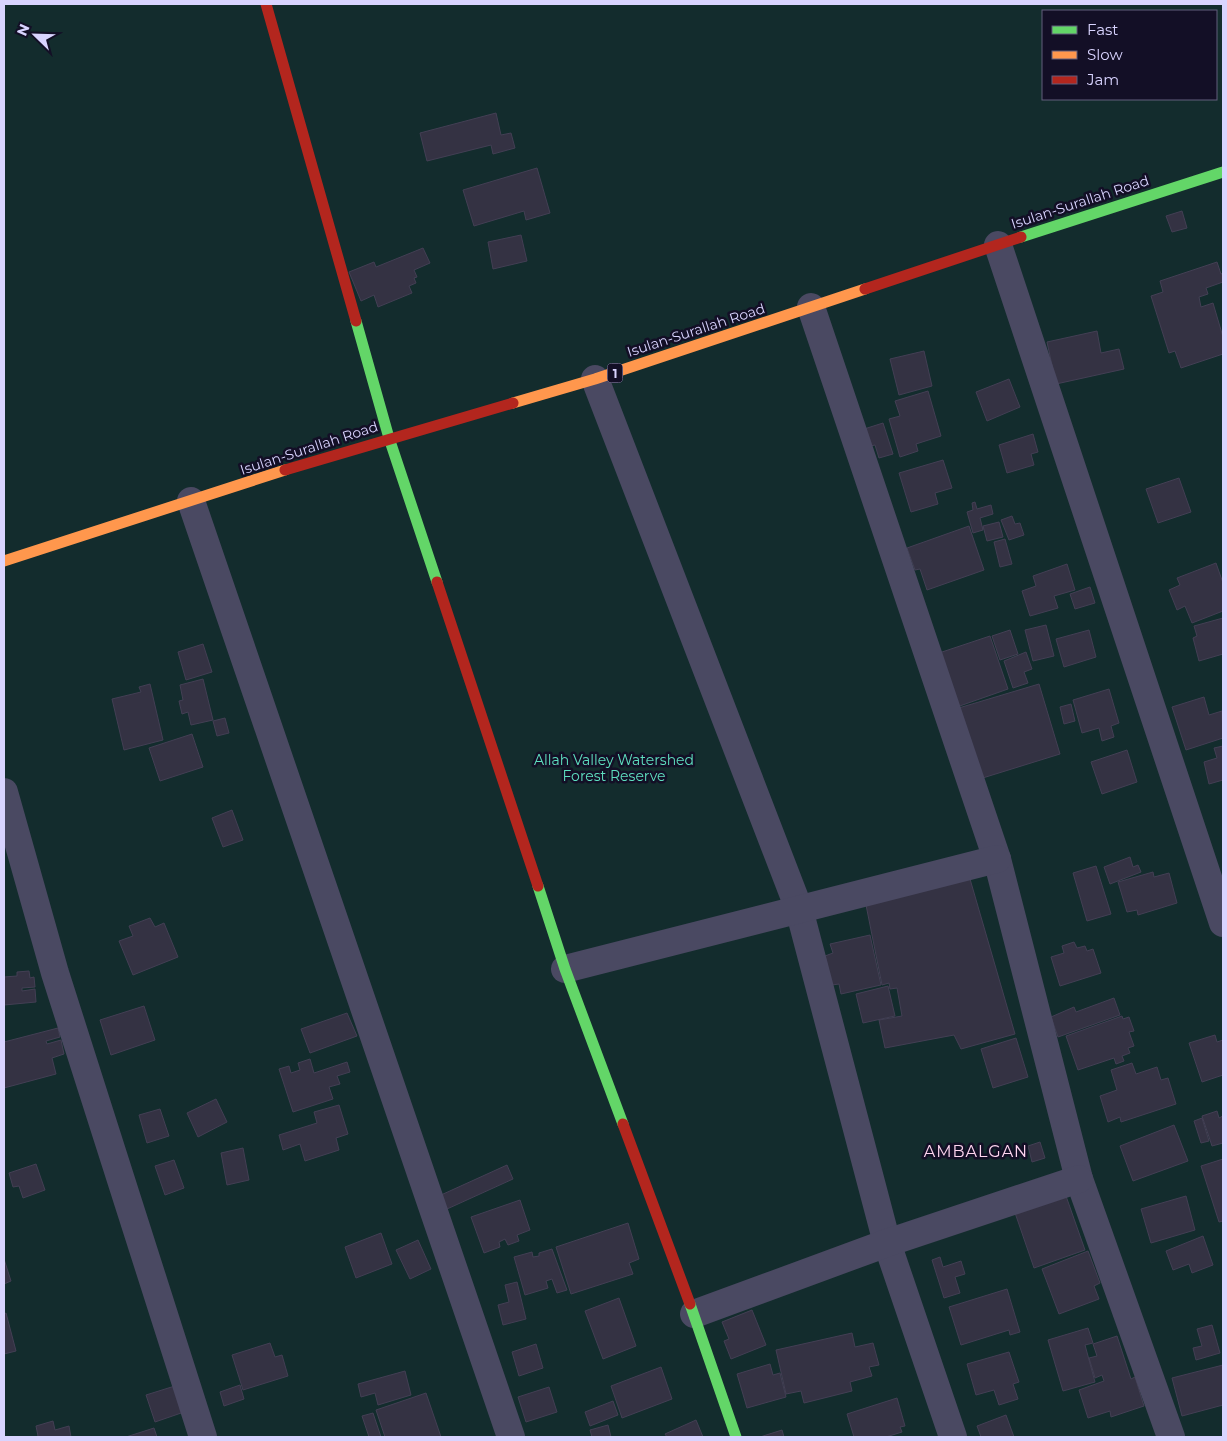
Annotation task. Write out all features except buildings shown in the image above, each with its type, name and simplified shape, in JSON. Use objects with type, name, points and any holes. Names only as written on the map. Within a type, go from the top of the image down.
[{"type":"main road","points":[[266,4],[389,438],[565,969],[694,1314],[736,1437]]},
{"type":"main road","name":"Isulan-Surallah Road","points":[[4,561],[389,438],[595,379],[1223,172]]},
{"type":"street","points":[[998,245],[1223,923]]},
{"type":"street","points":[[811,308],[997,859],[1079,1179],[1171,1437]]},
{"type":"street","points":[[595,379],[799,909],[887,1243],[952,1437]]},
{"type":"street","points":[[191,501],[511,1437]]},
{"type":"street","points":[[4,792],[55,973],[202,1437]]},
{"type":"street","points":[[565,969],[997,859]]},
{"type":"street","points":[[694,1314],[887,1243],[1079,1179]]},
{"type":"green space","name":"Allah Valley Watershed Forest Reserve","points":[[4,4],[1223,4],[1223,1437],[4,1437]]},
{"type":"traffic: fast","points":[[1021,237],[1223,172]]},
{"type":"traffic: fast","points":[[356,321],[389,438],[437,582]]},
{"type":"traffic: fast","points":[[538,886],[565,969],[623,1124]]},
{"type":"traffic: fast","points":[[690,1304],[736,1437]]},
{"type":"traffic: slow","points":[[513,403],[595,379],[865,289]]},
{"type":"traffic: slow","points":[[4,561],[285,470]]},
{"type":"traffic: jam","points":[[266,4],[356,321]]},
{"type":"traffic: jam","points":[[865,289],[1021,237]]},
{"type":"traffic: jam","points":[[285,470],[513,403]]},
{"type":"traffic: jam","points":[[437,582],[538,886]]},
{"type":"traffic: jam","points":[[623,1124],[690,1304]]},
{"type":"district","name":"AMBALGAN","points":[[976,1151]]}]
